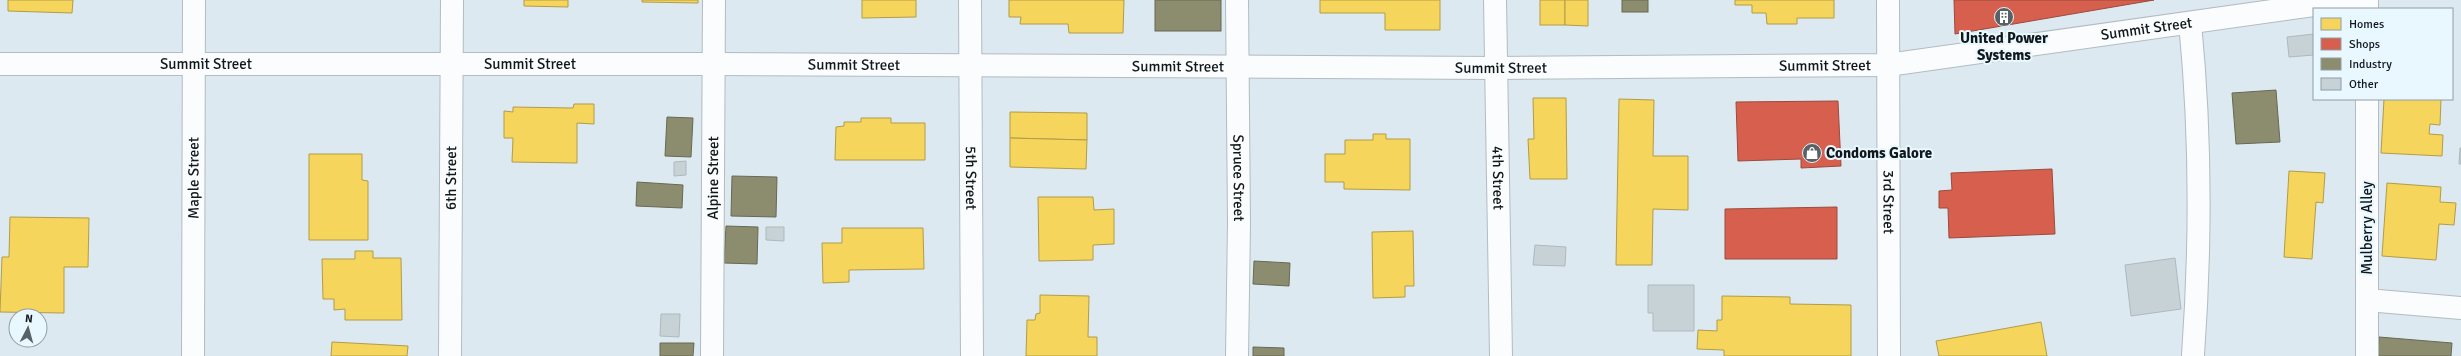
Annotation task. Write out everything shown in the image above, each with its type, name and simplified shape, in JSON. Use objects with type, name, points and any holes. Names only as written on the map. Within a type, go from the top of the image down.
[{"type":"street","name":"Maple Street","points":[[193,356],[194,0]]},
{"type":"street","name":"6th Street","points":[[450,356],[452,0]]},
{"type":"street","name":"Alpine Street","points":[[712,356],[714,0]]},
{"type":"street","name":"5th Street","points":[[970,0],[972,356]]},
{"type":"street","name":"Spruce Street","points":[[1237,0],[1237,356]]},
{"type":"street","name":"4th Street","points":[[1495,0],[1501,356]]},
{"type":"street","name":"3rd Street","points":[[1888,0],[1889,356]]},
{"type":"street","name":"Summit Street","points":[[0,64],[714,64],[1495,68],[1888,65],[2350,0]]},
{"type":"street","points":[[2190,23],[2197,94],[2200,202],[2198,285],[2193,355]]},
{"type":"street","name":"Mulberry Alley","points":[[2367,100],[2367,356]]},
{"type":"street","points":[[2367,300],[2461,308]]},
{"type":"building: Homes","points":[[8,0],[73,0],[72,13],[8,11]]},
{"type":"building: Homes","points":[[524,0],[568,0],[568,7],[524,6]]},
{"type":"building: Homes","points":[[642,0],[698,0],[698,3],[642,2]]},
{"type":"building: Homes","points":[[862,0],[916,0],[916,17],[862,18]]},
{"type":"building: Homes","points":[[1009,0],[1124,0],[1123,33],[1069,33],[1068,24],[1020,24],[1021,17],[1009,17]]},
{"type":"building: Homes","points":[[1320,0],[1440,0],[1440,30],[1385,30],[1385,13],[1320,13]]},
{"type":"building: Homes","points":[[1540,0],[1565,0],[1565,25],[1540,25]]},
{"type":"building: Homes","points":[[1565,0],[1588,0],[1588,26],[1565,25]]},
{"type":"building: Homes","points":[[1735,0],[1834,0],[1834,18],[1797,18],[1797,24],[1767,24],[1766,13],[1752,13],[1752,5],[1735,5]]},
{"type":"building: Homes","points":[[1533,98],[1566,98],[1567,179],[1530,179],[1528,139],[1534,139]]},
{"type":"building: Homes","points":[[1619,99],[1654,100],[1653,156],[1688,156],[1688,210],[1653,209],[1652,265],[1616,265]]},
{"type":"building: Homes","points":[[2384,100],[2441,100],[2440,125],[2430,124],[2429,134],[2443,135],[2442,156],[2381,153]]},
{"type":"building: Homes","points":[[574,104],[594,104],[594,124],[577,123],[577,163],[512,162],[513,138],[504,138],[504,111],[513,112],[513,107],[573,108]]},
{"type":"building: Homes","points":[[1010,112],[1087,113],[1087,140],[1010,138]]},
{"type":"building: Homes","points":[[861,118],[891,118],[891,123],[925,123],[925,160],[835,160],[836,127],[844,126],[844,122],[861,122]]},
{"type":"building: Homes","points":[[1373,134],[1386,134],[1386,139],[1410,139],[1410,190],[1344,189],[1344,182],[1325,182],[1325,154],[1345,154],[1345,140],[1373,140]]},
{"type":"building: Homes","points":[[1010,138],[1087,140],[1086,169],[1010,167]]},
{"type":"building: Homes","points":[[309,154],[362,154],[362,180],[368,181],[368,240],[309,240]]},
{"type":"building: Homes","points":[[2289,171],[2325,173],[2323,203],[2316,202],[2312,259],[2284,257]]},
{"type":"building: Homes","points":[[2387,183],[2441,187],[2440,202],[2456,203],[2454,225],[2439,224],[2436,260],[2382,256]]},
{"type":"building: Homes","points":[[1038,197],[1093,197],[1094,210],[1114,209],[1114,244],[1093,245],[1093,260],[1039,261]]},
{"type":"building: Homes","points":[[10,217],[89,218],[88,267],[64,267],[64,313],[48,313],[48,308],[8,308],[8,312],[0,312],[2,257],[9,257]]},
{"type":"building: Homes","points":[[842,228],[923,228],[924,269],[849,270],[849,282],[823,283],[822,243],[842,243]]},
{"type":"building: Homes","points":[[1413,231],[1414,286],[1405,286],[1405,297],[1373,298],[1372,232]]},
{"type":"building: Homes","points":[[355,251],[373,251],[373,258],[401,258],[402,320],[345,320],[345,309],[334,310],[334,299],[323,299],[322,259],[355,259]]},
{"type":"building: Homes","points":[[1040,295],[1089,296],[1088,337],[1097,337],[1097,356],[1026,356],[1027,320],[1035,320],[1036,314],[1040,313]]},
{"type":"building: Homes","points":[[1722,296],[1790,297],[1790,304],[1851,305],[1851,356],[1724,356],[1724,350],[1697,349],[1698,330],[1717,331],[1717,320],[1722,320]]},
{"type":"building: Homes","points":[[2041,322],[2047,356],[1939,356],[1936,341]]},
{"type":"building: Homes","points":[[332,342],[408,346],[407,356],[331,356]]},
{"type":"building: Shops","name":"United Power Systems","points":[[1954,0],[2154,0],[1955,34]]},
{"type":"building: Shops","points":[[1838,101],[1841,166],[1801,168],[1801,159],[1738,161],[1736,102]]},
{"type":"building: Shops","points":[[2052,169],[2055,234],[1949,238],[1948,208],[1939,208],[1939,191],[1952,190],[1951,173]]},
{"type":"building: Shops","points":[[1837,207],[1837,259],[1725,259],[1725,209]]},
{"type":"building: Industry","points":[[1155,0],[1221,0],[1221,31],[1155,31]]},
{"type":"building: Industry","points":[[1622,0],[1648,0],[1648,12],[1622,12]]},
{"type":"building: Industry","points":[[2276,90],[2280,142],[2236,144],[2232,93]]},
{"type":"building: Industry","points":[[667,117],[693,118],[691,157],[665,156]]},
{"type":"building: Industry","points":[[732,176],[777,177],[776,217],[731,216]]},
{"type":"building: Industry","points":[[637,182],[683,185],[682,208],[636,206]]},
{"type":"building: Industry","points":[[726,226],[758,227],[757,264],[724,263]]},
{"type":"building: Industry","points":[[1254,261],[1290,263],[1289,286],[1253,284]]},
{"type":"building: Industry","points":[[2379,337],[2452,343],[2451,356],[2378,356]]},
{"type":"building: Industry","points":[[660,343],[694,343],[693,356],[660,356]]},
{"type":"building: Industry","points":[[1253,347],[1284,348],[1284,356],[1253,356]]},
{"type":"building: Other","points":[[2313,34],[2313,55],[2289,57],[2287,37]]},
{"type":"building: Other","points":[[2460,148],[2461,164],[2459,164]]},
{"type":"building: Other","points":[[686,161],[686,175],[674,176],[674,162]]},
{"type":"building: Other","points":[[766,227],[784,227],[784,241],[766,240]]},
{"type":"building: Other","points":[[1535,245],[1566,247],[1565,266],[1533,265]]},
{"type":"building: Other","points":[[2175,258],[2181,309],[2131,316],[2125,265]]},
{"type":"building: Other","points":[[1648,285],[1694,285],[1694,331],[1653,331],[1653,313],[1648,313]]},
{"type":"building: Other","points":[[661,314],[680,314],[679,337],[660,336]]},
{"type":"place","name":"United Power Systems","points":[[2004,17]]},
{"type":"place","name":"Condoms Galore","points":[[1812,153]]}]
